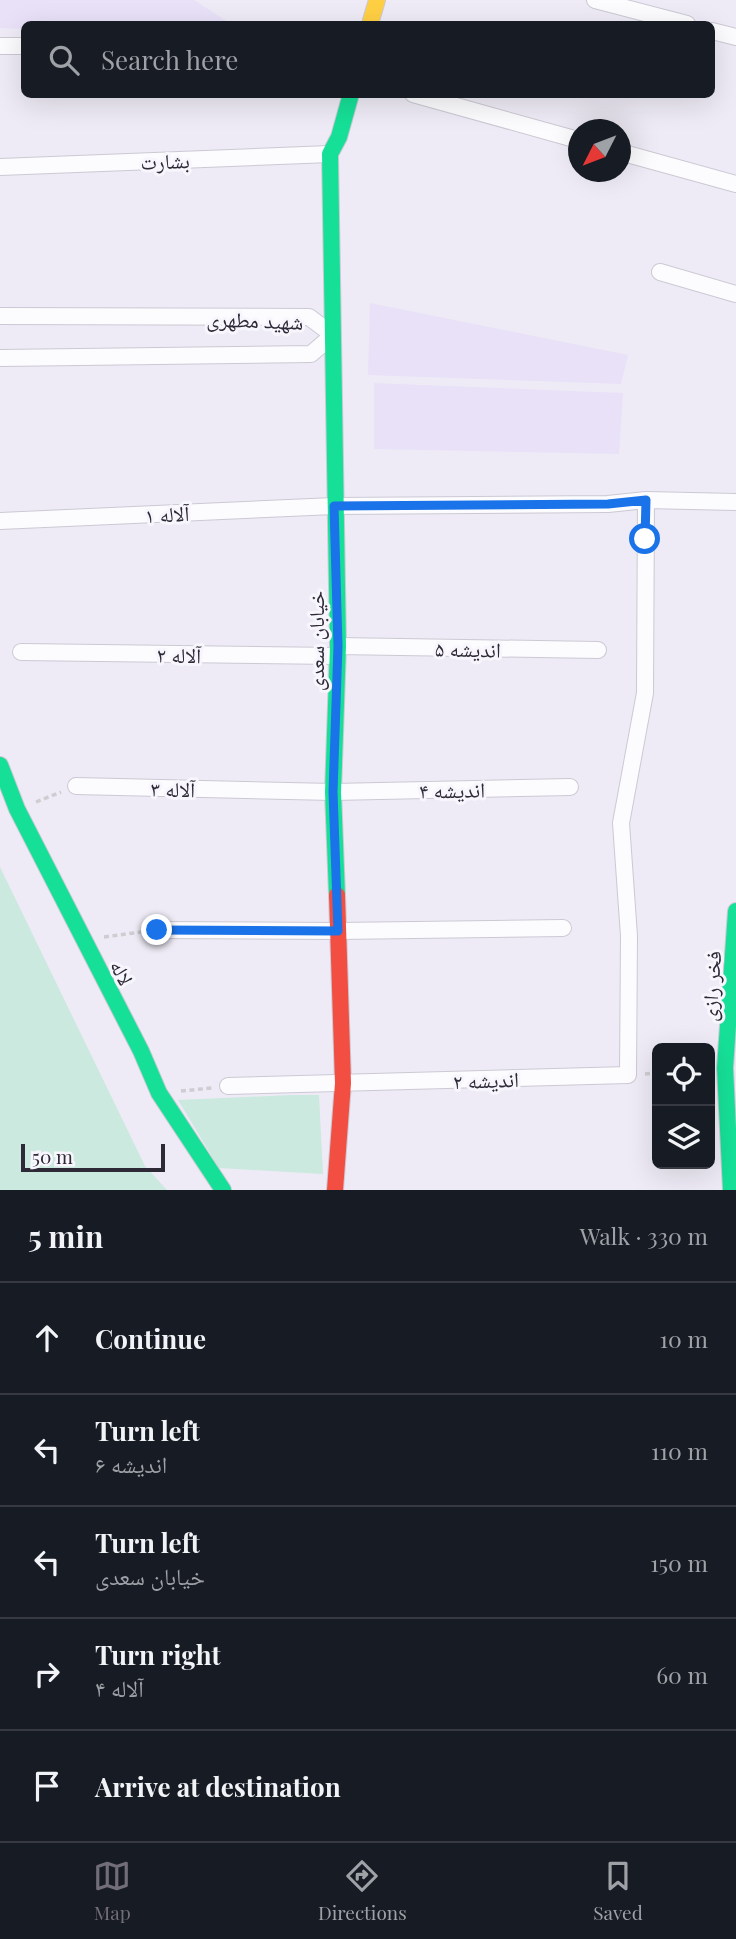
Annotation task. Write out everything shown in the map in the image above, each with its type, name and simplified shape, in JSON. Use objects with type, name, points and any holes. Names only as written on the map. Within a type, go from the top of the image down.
[{"type":"street","points":[[371,21],[377,0]]},
{"type":"street","points":[[594,0],[675,21]]},
{"type":"street","points":[[715,32],[736,37]]},
{"type":"street","points":[[0,46],[21,46]]},
{"type":"street","name":"خیابان سعدی","points":[[335,1190],[343,1083],[333,792],[337,651],[330,154],[339,137],[350,98]]},
{"type":"street","points":[[428,98],[568,137]]},
{"type":"street","name":"بشارت","points":[[0,167],[330,154]]},
{"type":"street","points":[[631,155],[736,184]]},
{"type":"street","points":[[660,272],[736,294]]},
{"type":"street","name":"شهید مطهری","points":[[0,316],[309,317],[333,335],[311,354],[0,358]]},
{"type":"street","name":"آلاله ۱","points":[[0,521],[334,506],[608,504],[646,500],[736,502]]},
{"type":"street","name":"اندیشه ۲","points":[[228,1086],[628,1076],[629,936],[621,822],[645,693],[646,500]]},
{"type":"street","name":"اندیشه ۵","points":[[337,651],[598,650]]},
{"type":"street","name":"آلاله ۲","points":[[21,652],[337,651]]},
{"type":"street","name":"لاله","points":[[0,765],[17,809],[141,1051],[159,1093],[223,1190]]},
{"type":"street","name":"آلاله ۳","points":[[76,786],[333,792]]},
{"type":"street","name":"اندیشه ۴","points":[[333,792],[570,787]]},
{"type":"street","name":"فخر رازی","points":[[731,1190],[732,1114],[725,1068],[732,1024],[736,911]]},
{"type":"street","points":[[157,930],[563,928]]},
{"type":"street","points":[[223,1190],[238,1190]]},
{"type":"path","points":[[17,809],[76,786]]},
{"type":"path","points":[[84,940],[157,930]]},
{"type":"path","points":[[159,1093],[228,1086]]},
{"type":"shaded area","points":[[0,0],[194,0],[226,21],[21,21],[21,29],[0,28]]},
{"type":"shaded area","points":[[370,303],[628,355],[621,384],[368,375]]},
{"type":"shaded area","points":[[374,383],[623,393],[619,454],[374,449]]},
{"type":"green space","points":[[0,867],[145,1166],[167,1190],[0,1190]]},
{"type":"green space","points":[[319,1095],[323,1174],[219,1168],[178,1100]]},
{"type":"traffic: fast","points":[[337,895],[333,792],[338,646],[330,154],[339,137],[350,98]]},
{"type":"traffic: fast","points":[[0,765],[17,809],[141,1051],[159,1093],[223,1190]]},
{"type":"traffic: fast","points":[[731,1190],[725,1068],[736,911]]},
{"type":"traffic: slow","points":[[371,21],[377,0]]},
{"type":"traffic: jam","points":[[335,1190],[343,1083],[337,895]]},
{"type":"route","points":[[157,930],[338,931],[333,792],[338,646],[334,506],[608,504],[646,500],[645,539]]}]
